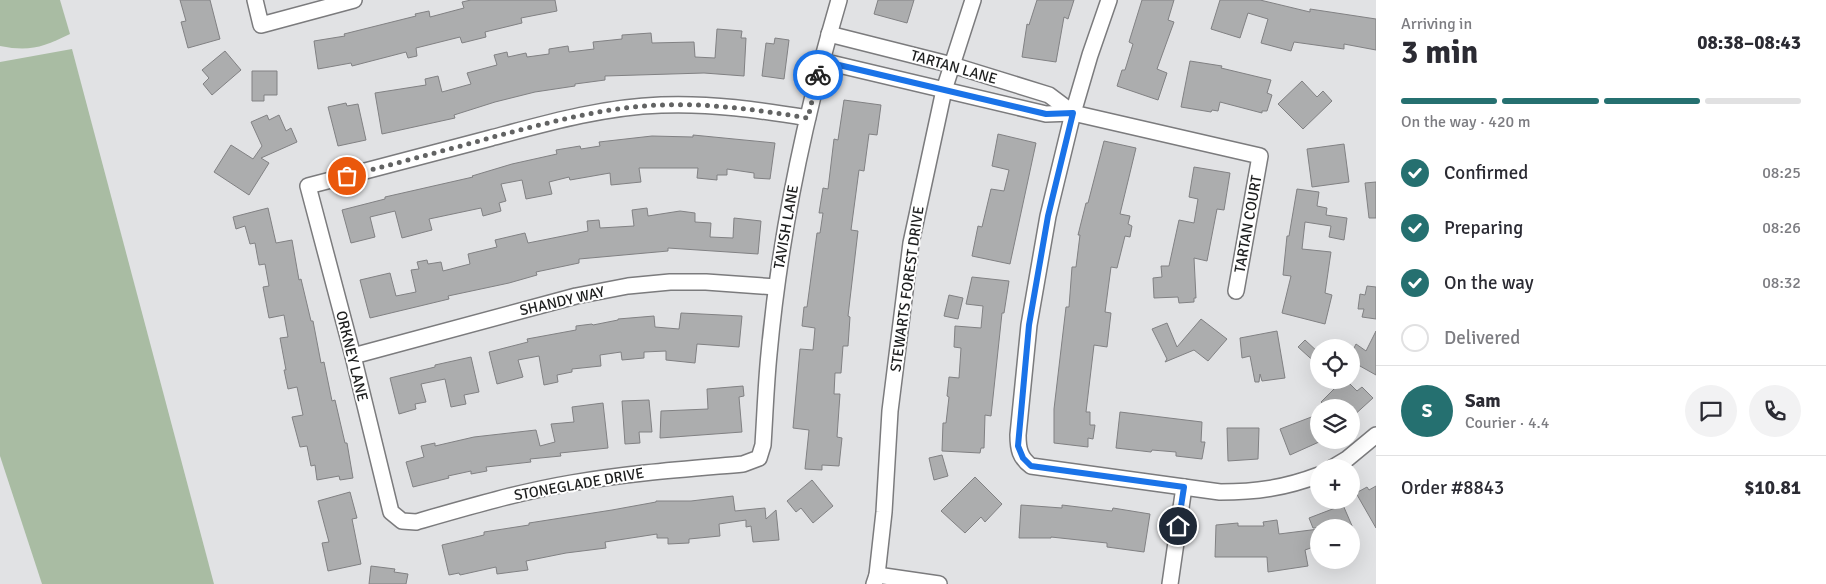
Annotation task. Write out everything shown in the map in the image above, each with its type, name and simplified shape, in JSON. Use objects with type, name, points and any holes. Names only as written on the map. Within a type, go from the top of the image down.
[{"type":"street","points":[[255,0],[261,25],[354,0]]},
{"type":"street","name":"TAVISH LANE","points":[[759,458],[763,445],[776,287],[793,188],[808,118],[839,0]]},
{"type":"street","name":"STEWARTS FOREST DRIVE","points":[[876,580],[884,512],[890,411],[901,309],[913,234],[944,90],[973,0]]},
{"type":"street","points":[[1110,0],[1090,55],[1073,113],[1048,216],[1029,325],[1018,436],[1018,446],[1021,455],[1031,466],[1220,492],[1251,492],[1298,483],[1310,478]]},
{"type":"street","name":"TARTAN LANE","points":[[829,34],[952,65],[1049,95],[1073,113]]},
{"type":"street","name":"TARTAN LANE","points":[[822,61],[1046,114],[1073,113],[1260,156]]},
{"type":"street","name":"ORKNEY LANE","points":[[402,521],[390,512],[353,356],[308,186],[559,120],[614,109],[660,105],[705,105],[750,109],[808,118]]},
{"type":"street","name":"TARTAN COURT","points":[[1236,291],[1260,156]]},
{"type":"street","name":"SHANDY WAY","points":[[353,356],[567,298],[628,286],[670,282],[706,282],[776,287]]},
{"type":"street","points":[[1347,459],[1376,435]]},
{"type":"street","name":"STONEGLADE DRIVE","points":[[402,521],[416,522],[503,497],[571,483],[628,474],[743,464],[759,458]]},
{"type":"street","points":[[1170,584],[1184,487]]},
{"type":"street","points":[[876,580],[939,584]]},
{"type":"green space","points":[[0,0],[60,0],[70,34],[36,47],[11,48],[0,46]]},
{"type":"green space","points":[[72,49],[214,584],[42,584],[0,456],[0,62]]},
{"type":"building","points":[[180,0],[210,0],[220,39],[188,48],[181,22],[186,21]]},
{"type":"building","points":[[471,0],[555,0],[557,11],[521,18],[522,23],[485,32],[486,37],[462,43],[460,37],[416,48],[417,56],[408,58],[406,52],[352,66],[351,63],[318,69],[314,41],[345,36],[344,34],[429,11],[430,17],[464,8],[462,2]]},
{"type":"building","points":[[878,0],[914,0],[907,23],[874,14]]},
{"type":"building","points":[[1037,0],[1074,0],[1068,19],[1064,17],[1056,62],[1022,57],[1027,24],[1029,25]]},
{"type":"building","points":[[1142,0],[1174,0],[1168,20],[1174,22],[1157,69],[1167,73],[1158,100],[1117,86],[1122,70],[1125,70],[1133,44],[1129,42]]},
{"type":"building","points":[[1220,0],[1260,0],[1310,12],[1310,9],[1376,19],[1376,50],[1344,44],[1344,49],[1294,42],[1291,51],[1261,43],[1268,19],[1248,13],[1240,38],[1211,29]]},
{"type":"building","points":[[717,29],[742,31],[741,38],[746,38],[744,76],[704,73],[605,76],[605,80],[535,92],[454,115],[455,118],[382,134],[375,93],[426,85],[425,79],[438,76],[442,92],[471,84],[467,73],[497,65],[494,55],[507,52],[508,57],[526,53],[527,57],[549,54],[549,49],[568,46],[569,52],[594,49],[593,42],[622,39],[622,35],[651,33],[652,43],[694,42],[695,57],[715,58]]},
{"type":"building","points":[[775,38],[789,40],[784,79],[762,76],[766,43],[774,44]]},
{"type":"building","points":[[225,51],[241,70],[212,95],[203,84],[209,78],[202,70]]},
{"type":"building","points":[[1190,61],[1222,66],[1221,68],[1271,80],[1267,93],[1272,95],[1267,111],[1262,111],[1262,113],[1220,102],[1218,111],[1212,110],[1211,112],[1181,107]]},
{"type":"building","points":[[252,71],[277,71],[277,95],[264,95],[264,101],[252,101]]},
{"type":"building","points":[[1302,81],[1317,97],[1323,91],[1332,101],[1303,129],[1278,104]]},
{"type":"building","points":[[844,100],[881,105],[877,135],[869,134],[864,171],[859,170],[851,230],[858,231],[848,316],[850,317],[848,346],[843,346],[841,373],[835,373],[834,394],[840,394],[837,437],[842,438],[839,466],[822,465],[822,470],[805,469],[809,430],[793,428],[800,349],[813,350],[815,328],[802,326],[804,307],[807,307],[817,233],[820,233],[823,213],[819,213],[823,188],[828,189],[834,139],[838,140]]},
{"type":"building","points":[[346,103],[347,106],[358,104],[366,140],[338,146],[328,107]]},
{"type":"building","points":[[267,115],[269,120],[279,115],[286,131],[291,128],[297,142],[261,158],[269,163],[249,195],[214,172],[231,145],[253,159],[262,146],[251,122]]},
{"type":"building","points":[[998,134],[1036,143],[1010,264],[972,256],[978,226],[982,227],[991,189],[1004,191],[1009,170],[992,166]]},
{"type":"building","points":[[693,135],[775,143],[770,179],[754,178],[754,173],[727,169],[727,175],[717,175],[717,180],[697,178],[698,168],[639,168],[641,182],[611,185],[610,173],[570,180],[569,177],[549,182],[552,194],[526,199],[522,180],[501,184],[506,201],[499,203],[501,211],[483,216],[481,208],[429,219],[432,230],[402,238],[395,211],[370,217],[375,237],[351,243],[342,210],[385,199],[385,197],[473,177],[512,164],[557,154],[556,150],[580,146],[581,149],[600,146],[599,142],[652,136],[693,137]]},
{"type":"building","points":[[1104,141],[1136,148],[1120,214],[1130,216],[1128,224],[1132,226],[1130,237],[1125,236],[1117,268],[1111,267],[1105,312],[1111,313],[1107,347],[1094,345],[1086,412],[1090,412],[1090,425],[1095,425],[1093,439],[1088,438],[1088,447],[1054,443],[1054,409],[1066,307],[1069,307],[1072,267],[1076,267],[1080,235],[1078,235]]},
{"type":"building","points":[[1344,144],[1349,182],[1312,187],[1307,149]]},
{"type":"building","points":[[1194,167],[1230,173],[1224,210],[1217,209],[1207,261],[1194,258],[1196,298],[1194,298],[1194,302],[1179,303],[1178,297],[1154,298],[1153,278],[1162,277],[1161,266],[1169,266],[1179,220],[1194,223],[1198,199],[1189,197]]},
{"type":"building","points":[[1376,182],[1376,218],[1369,218],[1365,183]]},
{"type":"building","points":[[1297,189],[1319,192],[1317,206],[1327,208],[1326,215],[1347,218],[1344,240],[1329,237],[1331,226],[1305,222],[1302,249],[1331,252],[1325,293],[1332,295],[1325,324],[1282,313],[1291,276],[1283,275],[1287,236],[1289,236]]},
{"type":"building","points":[[268,208],[276,243],[292,240],[299,280],[301,279],[311,321],[313,321],[321,363],[324,362],[332,401],[335,400],[345,443],[347,443],[353,478],[340,480],[339,476],[317,480],[315,465],[311,466],[307,446],[300,447],[292,417],[303,415],[297,387],[288,389],[284,370],[286,370],[280,338],[288,337],[284,315],[269,318],[263,287],[269,286],[265,264],[259,265],[255,243],[250,244],[245,226],[236,229],[233,217]]},
{"type":"building","points":[[647,208],[648,216],[680,211],[695,213],[695,222],[711,223],[710,237],[733,238],[734,218],[761,221],[758,254],[668,248],[668,251],[579,259],[579,263],[536,272],[537,275],[509,283],[448,296],[449,299],[370,318],[360,280],[390,273],[396,296],[416,292],[411,270],[419,269],[417,262],[427,260],[428,264],[441,262],[443,271],[470,264],[468,254],[497,247],[495,240],[525,233],[528,243],[588,231],[587,221],[599,220],[600,228],[634,226],[632,210]]},
{"type":"building","points":[[972,277],[1009,281],[1004,313],[1002,313],[991,416],[985,415],[984,448],[981,448],[980,453],[942,451],[943,423],[946,423],[949,397],[947,396],[949,377],[959,378],[961,348],[954,347],[955,326],[981,328],[983,306],[966,304]]},
{"type":"building","points":[[1367,286],[1376,287],[1376,319],[1362,317],[1364,309],[1358,309],[1360,294],[1365,295]]},
{"type":"building","points":[[949,295],[963,298],[958,319],[944,316]]},
{"type":"building","points":[[681,313],[742,316],[739,347],[697,344],[695,363],[666,360],[666,351],[644,352],[644,358],[622,360],[621,352],[600,355],[601,366],[572,369],[572,372],[557,375],[558,382],[544,385],[539,356],[518,360],[523,377],[497,384],[489,352],[528,342],[527,339],[576,330],[576,326],[593,325],[618,319],[654,316],[655,327],[679,329]]},
{"type":"building","points":[[1201,319],[1227,339],[1208,361],[1194,350],[1165,362],[1167,359],[1152,329],[1167,323],[1177,347]]},
{"type":"building","points":[[1277,331],[1285,378],[1262,381],[1260,374],[1259,382],[1255,382],[1250,356],[1242,358],[1240,338]]},
{"type":"building","points":[[1376,331],[1376,375],[1360,366],[1360,347],[1366,351]]},
{"type":"building","points":[[1305,340],[1310,345],[1310,358],[1298,347]]},
{"type":"building","points":[[471,357],[479,392],[464,395],[466,404],[451,407],[445,379],[421,384],[426,402],[415,404],[416,409],[399,414],[390,378]]},
{"type":"building","points":[[743,386],[744,396],[739,397],[742,432],[660,438],[661,411],[708,409],[707,389]]},
{"type":"building","points":[[1362,387],[1373,398],[1360,410],[1360,399],[1324,399],[1334,389],[1355,389],[1357,391]]},
{"type":"building","points":[[649,400],[652,432],[639,432],[640,443],[625,444],[622,401]]},
{"type":"building","points":[[603,403],[608,448],[560,453],[561,456],[530,459],[531,462],[486,467],[487,471],[471,474],[471,471],[413,487],[406,462],[424,457],[421,446],[435,443],[435,446],[474,437],[536,430],[540,446],[555,442],[551,424],[574,422],[572,407]]},
{"type":"building","points":[[1120,412],[1202,422],[1201,442],[1205,442],[1202,459],[1176,456],[1176,452],[1152,450],[1151,452],[1116,448]]},
{"type":"building","points":[[1310,418],[1310,446],[1290,455],[1280,429]]},
{"type":"building","points":[[1227,428],[1259,428],[1258,459],[1228,461]]},
{"type":"building","points":[[942,455],[948,476],[934,480],[929,458]]},
{"type":"building","points":[[975,477],[1002,504],[985,522],[981,517],[965,533],[941,511]]},
{"type":"building","points":[[812,480],[833,506],[813,523],[801,508],[796,512],[787,501]]},
{"type":"building","points":[[1376,486],[1376,528],[1360,500],[1360,491],[1367,487],[1369,490]]},
{"type":"building","points":[[350,492],[357,518],[352,519],[361,564],[328,571],[322,543],[329,542],[318,501]]},
{"type":"building","points":[[733,496],[735,511],[765,508],[766,519],[776,510],[779,540],[753,542],[751,526],[746,527],[746,520],[719,524],[720,536],[689,539],[689,543],[668,544],[668,538],[657,538],[657,534],[605,542],[606,548],[526,561],[528,570],[497,574],[496,567],[460,575],[459,573],[449,575],[442,545],[484,535],[484,532],[656,501],[691,501]]},
{"type":"building","points":[[1021,505],[1062,508],[1062,505],[1112,511],[1113,508],[1150,514],[1144,552],[1107,547],[1107,543],[1051,537],[1019,538]]},
{"type":"building","points":[[1333,509],[1345,509],[1349,519],[1310,520],[1309,518]]},
{"type":"building","points":[[1277,520],[1279,534],[1310,530],[1310,548],[1305,550],[1308,566],[1268,572],[1267,557],[1215,557],[1216,525],[1238,523],[1238,526],[1264,526],[1263,522]]},
{"type":"building","points":[[371,566],[395,569],[394,572],[408,574],[406,584],[369,584]]},
{"type":"way so far","points":[[347,176],[559,120],[614,109],[660,105],[705,105],[750,109],[808,118],[818,75]]},
{"type":"route","points":[[818,75],[822,61],[1046,114],[1073,113],[1048,216],[1029,325],[1018,446],[1021,455],[1031,466],[1184,487],[1178,526]]}]
